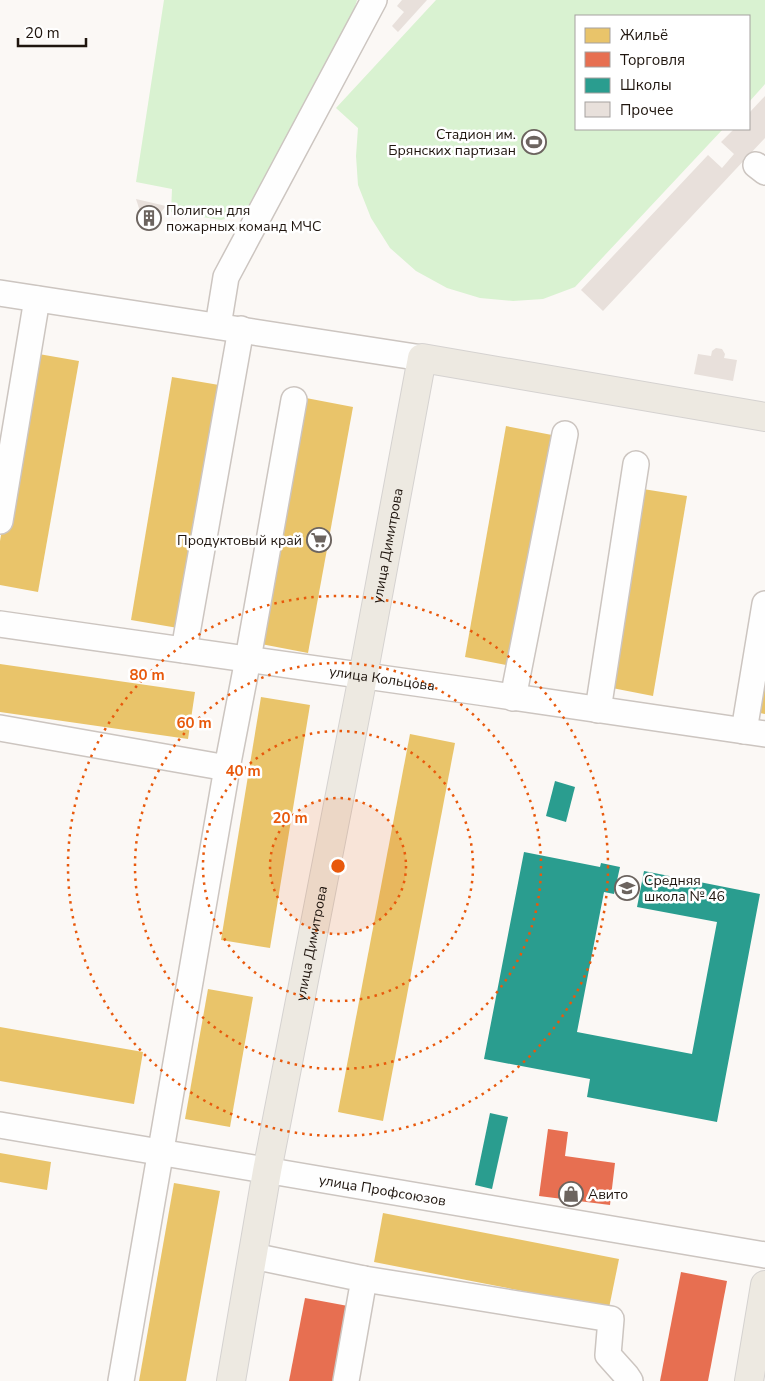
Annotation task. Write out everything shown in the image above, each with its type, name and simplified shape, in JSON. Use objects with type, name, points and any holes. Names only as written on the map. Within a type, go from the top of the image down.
[{"type":"main road","points":[[422,358],[765,417]]},
{"type":"main road","name":"улица Димитрова","points":[[231,1381],[267,1171],[363,676],[422,358]]},
{"type":"main road","points":[[749,1381],[765,1286]]},
{"type":"street","points":[[184,650],[230,328],[226,278],[374,0]]},
{"type":"street","points":[[0,293],[422,358]]},
{"type":"street","points":[[0,521],[37,299]]},
{"type":"street","points":[[121,1381],[227,768],[294,400]]},
{"type":"street","points":[[513,698],[565,434]]},
{"type":"street","points":[[598,710],[636,464]]},
{"type":"street","points":[[754,733],[765,604]]},
{"type":"street","name":"улица Кольцова","points":[[0,624],[754,733]]},
{"type":"street","points":[[0,728],[227,768]]},
{"type":"street","name":"улица Профсоюзов","points":[[0,1125],[765,1256]]},
{"type":"street","points":[[253,1256],[364,1279],[611,1319],[608,1355],[630,1381]]},
{"type":"street","points":[[346,1381],[364,1279]]},
{"type":"green space","points":[[164,0],[357,0],[349,26],[251,207],[233,217],[221,220],[171,212],[172,189],[136,182]]},
{"type":"green space","name":"Стадион им. Брянских партизан","points":[[436,0],[765,0],[765,84],[750,101],[750,15],[575,15],[575,130],[722,130],[575,287],[543,299],[513,301],[480,298],[447,288],[416,271],[390,248],[371,218],[358,185],[356,156],[358,128],[336,108]]},
{"type":"building: Жильё","points":[[33,353],[79,361],[38,592],[0,585],[0,541]]},
{"type":"building: Жильё","points":[[172,377],[219,385],[178,628],[131,620]]},
{"type":"building: Жильё","points":[[306,398],[353,407],[308,653],[261,644]]},
{"type":"building: Жильё","points":[[506,426],[552,435],[511,666],[465,657]]},
{"type":"building: Жильё","points":[[643,489],[687,496],[653,696],[607,687]]},
{"type":"building: Жильё","points":[[765,653],[765,714],[754,712]]},
{"type":"building: Жильё","points":[[0,664],[195,692],[188,739],[0,712]]},
{"type":"building: Жильё","points":[[261,697],[310,705],[270,948],[221,940]]},
{"type":"building: Жильё","points":[[410,734],[455,743],[383,1121],[338,1112]]},
{"type":"building: Жильё","points":[[208,989],[253,997],[230,1127],[185,1119]]},
{"type":"building: Жильё","points":[[0,1027],[143,1052],[134,1104],[0,1081]]},
{"type":"building: Жильё","points":[[0,1153],[51,1162],[47,1190],[0,1182]]},
{"type":"building: Жильё","points":[[174,1183],[220,1191],[186,1381],[139,1381]]},
{"type":"building: Жильё","points":[[383,1213],[619,1259],[609,1308],[374,1262]]},
{"type":"building: Торговля","points":[[548,1129],[568,1132],[565,1156],[615,1163],[610,1205],[539,1196]]},
{"type":"building: Торговля","points":[[681,1272],[727,1281],[708,1381],[660,1381]]},
{"type":"building: Торговля","points":[[305,1298],[348,1306],[334,1381],[289,1381]]},
{"type":"building: Школы","points":[[555,781],[575,787],[566,822],[546,816]]},
{"type":"building: Школы","points":[[524,852],[600,867],[601,863],[620,867],[614,894],[604,892],[577,1032],[692,1054],[717,922],[637,907],[644,871],[760,894],[717,1122],[587,1097],[590,1079],[484,1059]]},
{"type":"building: Школы","points":[[490,1113],[508,1117],[492,1189],[475,1185]]},
{"type":"building: Прочее","points":[[402,0],[427,0],[398,32],[392,26],[404,12],[397,6]]},
{"type":"building: Прочее","points":[[765,96],[765,138],[603,311],[581,290],[708,155],[722,168],[734,154],[721,142],[733,130],[750,130],[750,112]]},
{"type":"building: Прочее","name":"Полигон для пожарных команд МЧС","points":[[136,199],[166,206],[146,230]]},
{"type":"building: Прочее","points":[[716,348],[722,349],[725,354],[724,358],[737,360],[733,381],[694,374],[698,354],[711,356],[712,351]]},
{"type":"place","name":"Стадион им. Брянских партизан","points":[[534,142]]},
{"type":"place","name":"Полигон для пожарных команд МЧС","points":[[149,218]]},
{"type":"place","name":"Продуктовый край","points":[[319,540]]},
{"type":"place","name":"Средняя школа № 46","points":[[627,888]]},
{"type":"place","name":"Авито","points":[[571,1194]]}]
